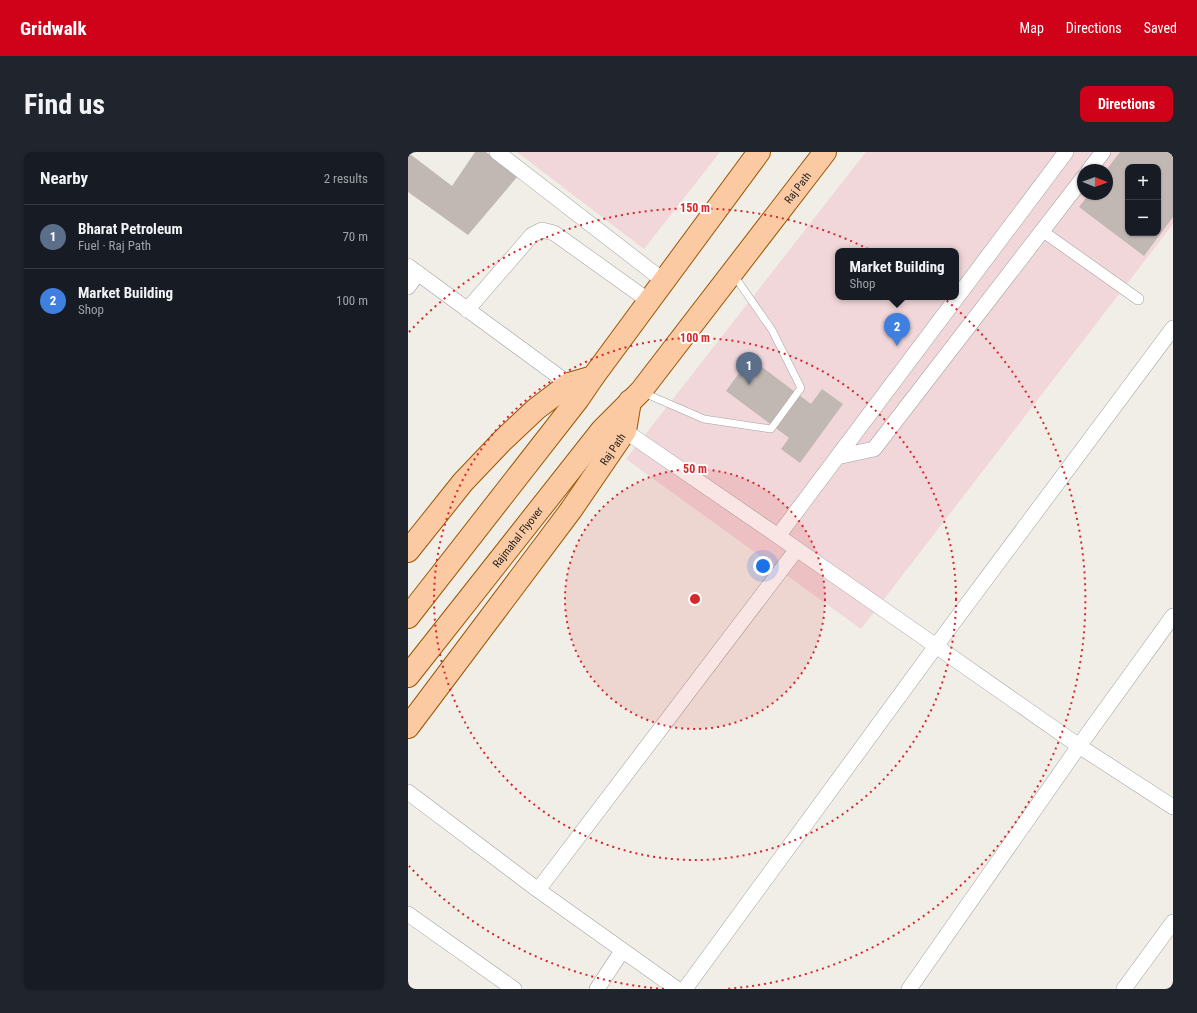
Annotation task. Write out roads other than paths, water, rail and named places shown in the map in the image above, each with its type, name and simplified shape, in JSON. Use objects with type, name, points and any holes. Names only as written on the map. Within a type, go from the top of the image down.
[{"type":"main road","points":[[408,617],[578,399],[758,152]]},
{"type":"main road","name":"Raj Path","points":[[408,727],[571,510],[625,431],[635,396],[825,152]]},
{"type":"main road","points":[[408,551],[463,482],[502,441],[536,409],[569,384],[593,377]]},
{"type":"main road","name":"Rajmahal Flyover","points":[[408,676],[602,430],[635,396]]},
{"type":"street","points":[[497,152],[664,281]]},
{"type":"street","points":[[959,295],[1066,152]]},
{"type":"street","points":[[1094,164],[1103,152]]},
{"type":"street","points":[[837,457],[874,449],[1077,186]]},
{"type":"street","points":[[467,310],[532,235],[542,230],[554,233],[649,301]]},
{"type":"street","points":[[1042,230],[1138,299]]},
{"type":"street","points":[[408,287],[413,270],[569,384]]},
{"type":"street","points":[[778,536],[955,300]]},
{"type":"street","points":[[685,989],[936,646],[1173,328]]},
{"type":"street","points":[[625,431],[1079,746],[1173,807]]},
{"type":"street","points":[[538,890],[797,549]]},
{"type":"street","points":[[909,989],[1079,746],[1173,616]]},
{"type":"street","points":[[408,792],[538,890],[677,989]]},
{"type":"street","points":[[408,914],[514,989]]},
{"type":"street","points":[[1124,989],[1173,922]]},
{"type":"street","points":[[597,989],[622,951]]},
{"type":"street","points":[[622,951],[681,989]]},
{"type":"lane","points":[[635,396],[704,419],[771,429],[801,388],[772,330],[732,272]]},
{"type":"place","name":"Market Building","points":[[897,346]]},
{"type":"place","name":"Bharat Petroleum","points":[[749,385]]}]
